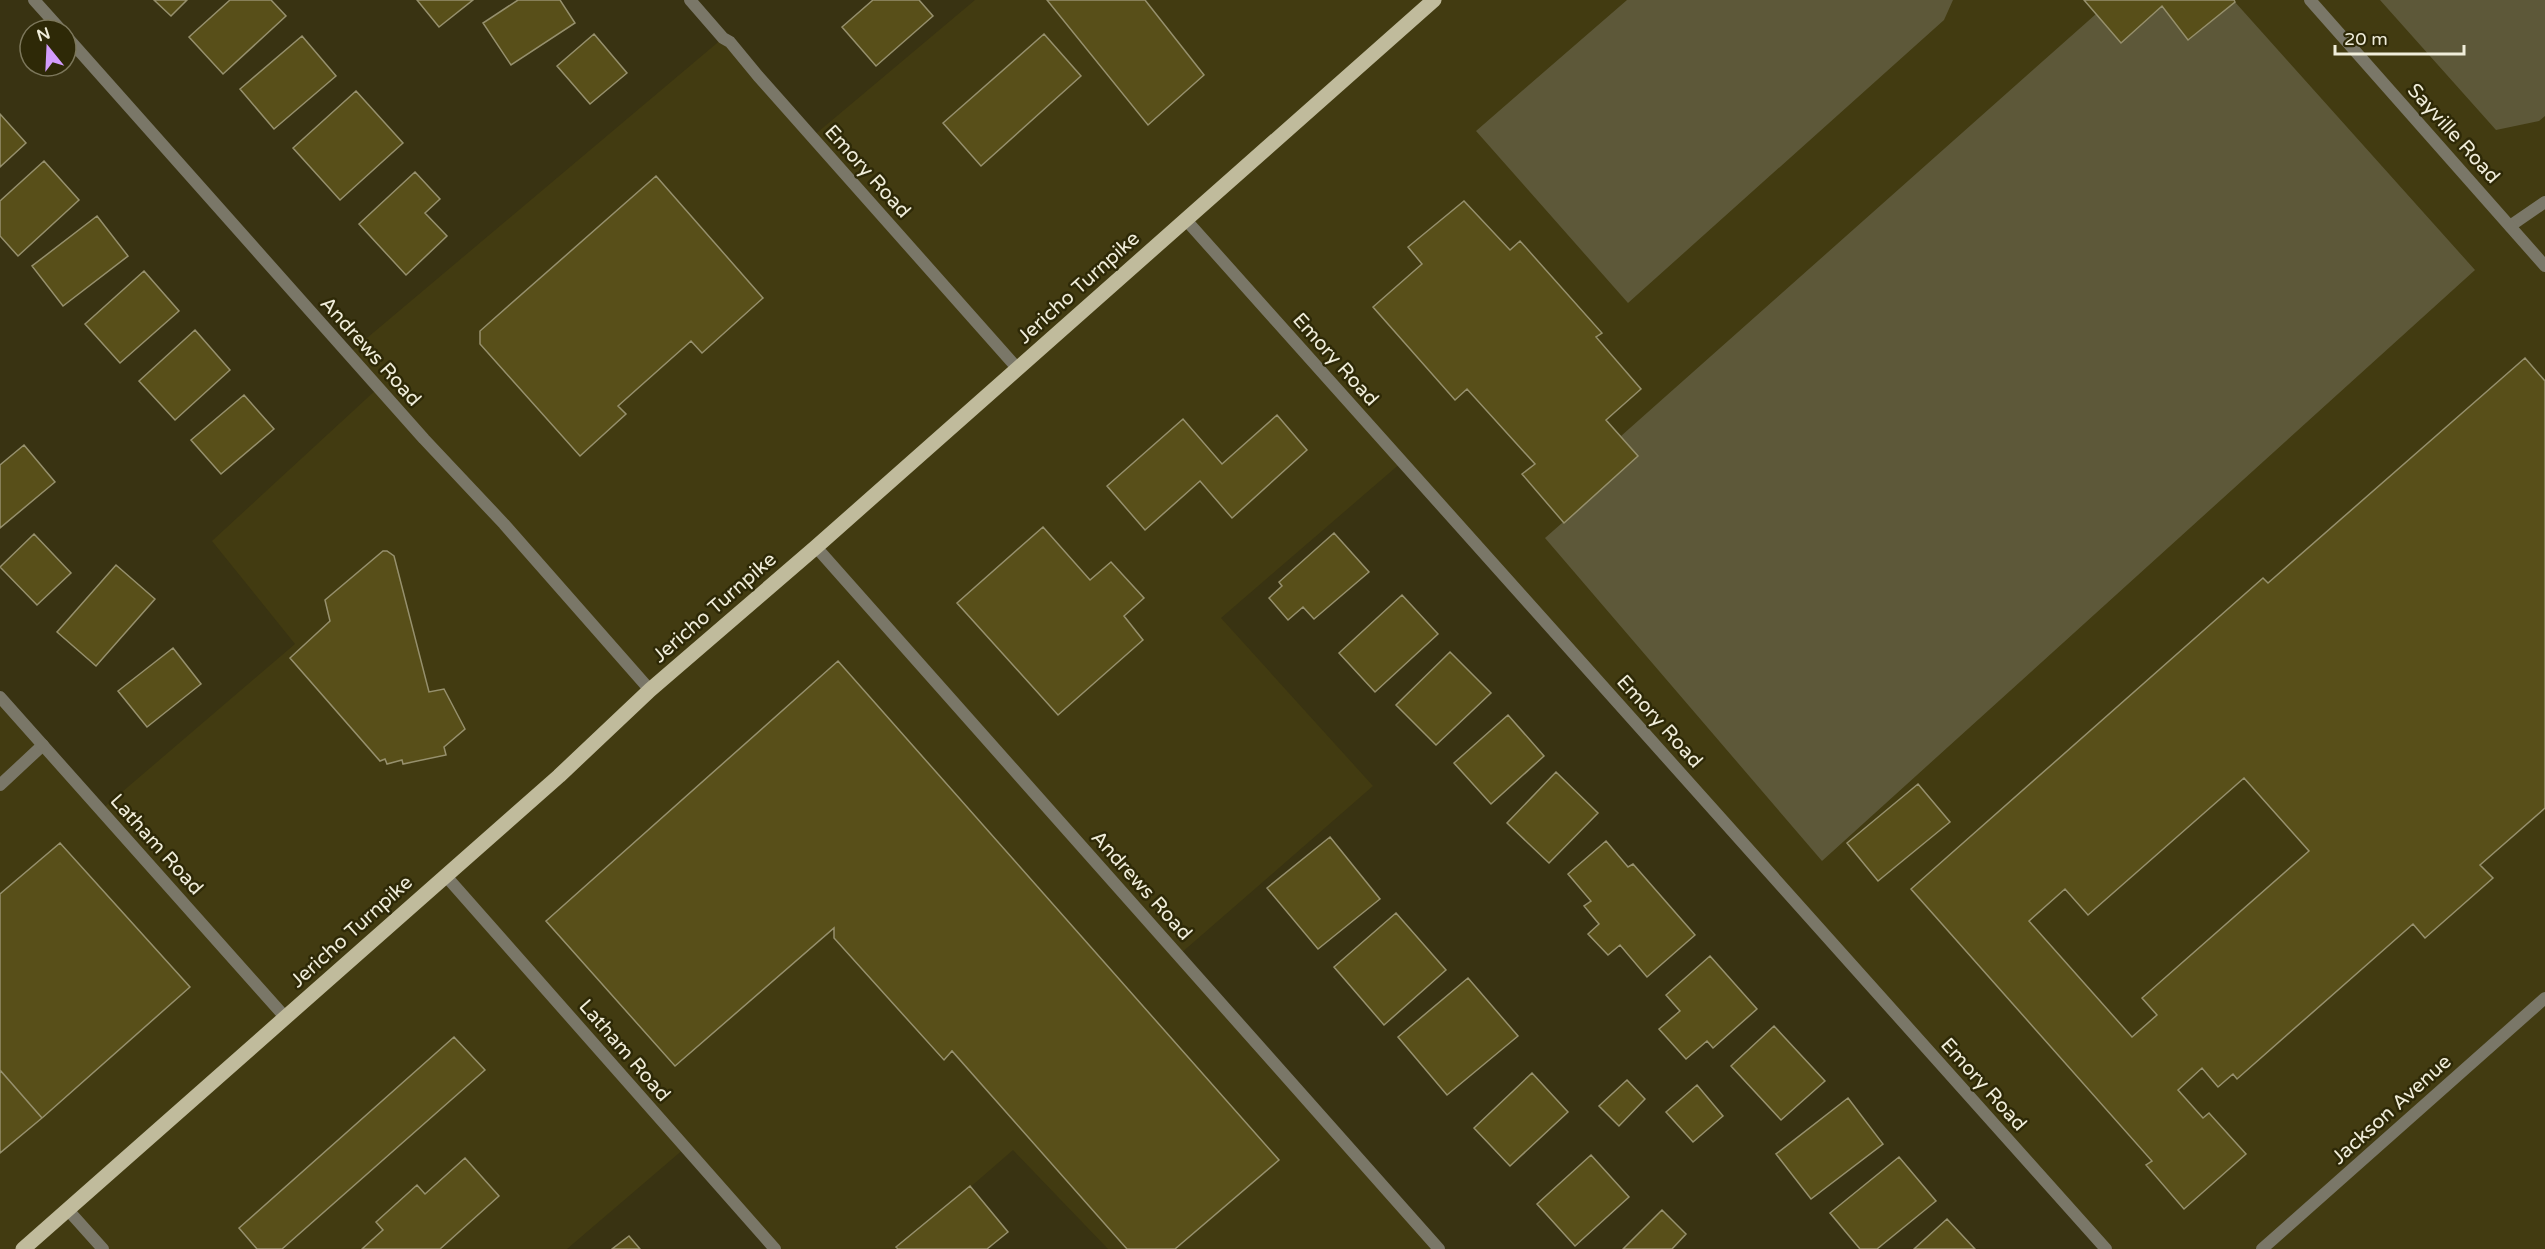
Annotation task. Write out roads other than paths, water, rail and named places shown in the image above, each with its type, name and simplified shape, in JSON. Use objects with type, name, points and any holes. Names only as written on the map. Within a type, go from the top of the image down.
[{"type":"main road","name":"Jericho Turnpike","points":[[23,1249],[575,760],[650,690],[816,547],[1434,0]]},
{"type":"street","points":[[34,0],[50,18]]},
{"type":"street","name":"Emory Road","points":[[690,0],[723,38],[730,42],[1018,369]]},
{"type":"street","name":"Sayville Road","points":[[2310,0],[2545,266]]},
{"type":"street","name":"Andrews Road","points":[[78,50],[650,690]]},
{"type":"street","points":[[2510,226],[2545,202]]},
{"type":"street","name":"Emory Road","points":[[1186,220],[2106,1249]]},
{"type":"street","name":"Andrews Road","points":[[816,547],[1439,1249]]},
{"type":"street","name":"Latham Road","points":[[0,697],[285,1017]]},
{"type":"street","points":[[0,785],[43,745]]},
{"type":"street","name":"Latham Road","points":[[446,875],[775,1249]]},
{"type":"street","name":"Jackson Avenue","points":[[2262,1249],[2545,998]]},
{"type":"street","points":[[68,1210],[103,1249]]}]
